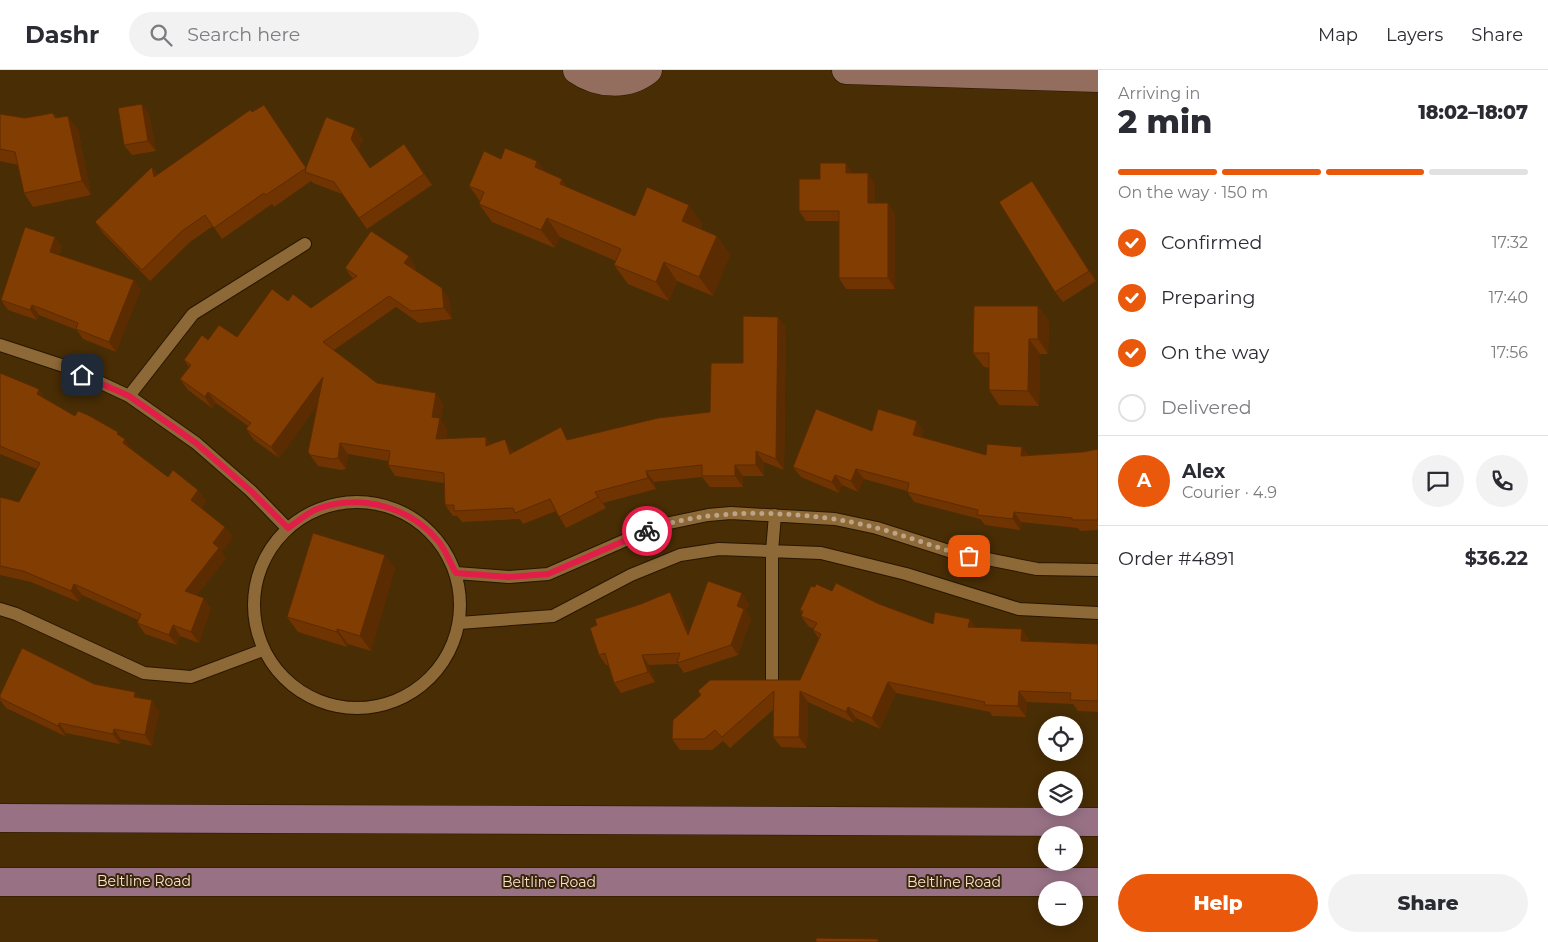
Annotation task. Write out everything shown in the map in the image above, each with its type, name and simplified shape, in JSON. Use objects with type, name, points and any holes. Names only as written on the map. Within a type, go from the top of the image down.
[{"type":"main road","points":[[0,818],[1098,822]]},
{"type":"main road","name":"Beltline Road","points":[[0,882],[1098,882]]},
{"type":"street","points":[[577,70],[594,79],[611,82],[628,80],[648,70]]},
{"type":"street","points":[[846,70],[1098,78]]},
{"type":"lane","points":[[129,396],[193,314],[305,244]]},
{"type":"lane","points":[[0,345],[67,367],[129,396],[196,443],[251,491],[288,528]]},
{"type":"lane","points":[[350,502],[384,505],[415,519],[440,542],[456,573],[460,598],[459,623],[449,654],[429,680],[402,698],[371,708],[338,707],[307,697],[281,677],[263,650],[253,618],[255,585],[266,554],[288,528],[316,510],[350,502]]},
{"type":"lane","points":[[456,573],[509,577],[548,574],[660,525],[708,515],[775,515],[835,519],[877,528],[952,552],[1037,569],[1098,570]]},
{"type":"lane","points":[[772,680],[772,551],[775,515]]},
{"type":"lane","points":[[459,623],[553,616],[631,575],[680,555],[719,549],[821,553],[906,574],[1020,609],[1098,613]]},
{"type":"lane","points":[[0,609],[16,614],[144,673],[191,677],[263,650]]},
{"type":"building","points":[[142,104],[148,141],[124,145],[118,108]]},
{"type":"building","points":[[264,105],[306,168],[266,195],[264,193],[214,228],[205,215],[182,231],[142,270],[95,222],[152,167],[154,177],[250,110],[252,112]]},
{"type":"building","points":[[53,113],[55,118],[68,116],[82,181],[24,193],[15,152],[0,149],[0,114],[25,118]]},
{"type":"building","points":[[326,117],[355,128],[351,139],[370,168],[404,144],[424,174],[359,218],[334,182],[305,172]]},
{"type":"building","points":[[505,148],[537,161],[535,167],[562,179],[560,184],[635,216],[647,187],[689,205],[682,221],[717,236],[699,277],[664,262],[656,282],[614,265],[621,249],[547,218],[541,230],[479,204],[484,192],[469,186],[484,151],[501,159]]},
{"type":"building","points":[[820,163],[846,163],[846,173],[868,173],[868,203],[888,203],[888,278],[839,278],[839,211],[799,211],[799,179],[820,179]]},
{"type":"building","points":[[1032,181],[1089,271],[1055,292],[999,202]]},
{"type":"building","points":[[25,227],[55,237],[50,252],[134,280],[109,342],[76,329],[78,323],[32,305],[30,310],[1,300]]},
{"type":"building","points":[[371,231],[409,256],[404,263],[442,288],[444,308],[411,311],[389,296],[323,342],[377,383],[436,393],[432,417],[440,418],[436,439],[486,437],[486,446],[505,439],[510,454],[561,427],[567,440],[658,418],[710,412],[711,363],[743,363],[743,316],[778,317],[776,459],[756,451],[756,465],[735,465],[735,476],[702,476],[702,465],[646,471],[648,478],[595,492],[598,497],[559,517],[550,499],[515,513],[513,508],[454,511],[454,505],[445,505],[444,473],[388,465],[390,451],[340,443],[338,458],[333,459],[310,455],[308,452],[323,377],[271,447],[246,429],[251,423],[208,392],[205,397],[180,379],[191,365],[184,360],[202,335],[208,340],[219,325],[237,337],[272,289],[288,301],[293,294],[311,308],[357,276],[345,268]]},
{"type":"building","points":[[974,306],[1038,306],[1038,339],[1029,339],[1028,391],[989,390],[989,353],[973,353]]},
{"type":"building","points":[[0,373],[39,389],[37,394],[75,416],[78,411],[118,432],[117,434],[125,439],[123,443],[168,477],[173,470],[198,490],[191,500],[225,527],[213,543],[219,548],[185,591],[204,598],[191,632],[173,625],[169,635],[137,623],[141,614],[74,584],[71,591],[23,571],[0,566],[0,497],[19,502],[40,463],[0,446]]},
{"type":"building","points":[[816,409],[872,431],[878,409],[917,421],[913,435],[986,455],[987,444],[1022,447],[1021,456],[1083,452],[1098,449],[1098,520],[1072,520],[1072,518],[1014,512],[1013,519],[977,515],[978,510],[907,492],[909,483],[856,469],[851,481],[835,475],[832,482],[793,467]]},
{"type":"building","points":[[313,533],[385,555],[360,636],[337,629],[337,632],[287,617]]},
{"type":"building","points":[[708,581],[742,593],[737,606],[744,609],[731,645],[677,663],[680,653],[642,655],[648,672],[614,683],[605,653],[599,655],[590,628],[597,625],[595,619],[670,592],[688,635]]},
{"type":"building","points":[[836,583],[879,604],[933,624],[935,612],[970,619],[968,627],[1022,629],[1021,641],[1098,644],[1098,701],[1070,700],[1071,693],[1019,691],[1018,706],[984,705],[985,702],[888,682],[872,718],[848,707],[846,712],[800,691],[799,737],[773,737],[774,691],[722,737],[715,730],[704,739],[672,739],[673,720],[701,695],[698,691],[710,680],[800,680],[821,634],[813,630],[817,623],[801,616],[803,611],[800,610],[811,586],[815,587],[816,584],[832,591]]},
{"type":"building","points":[[22,648],[94,684],[135,692],[134,697],[152,700],[145,735],[114,729],[113,734],[59,723],[58,726],[0,698]]},
{"type":"building","points":[[816,938],[878,939],[878,942],[816,942]]},
{"type":"way so far","points":[[647,531],[660,525],[708,515],[731,513],[835,519],[877,528],[969,556]]},
{"type":"route","points":[[82,375],[129,396],[196,443],[251,491],[288,528],[316,510],[350,502],[384,505],[415,519],[440,542],[456,573],[509,577],[548,574],[647,531]]}]
